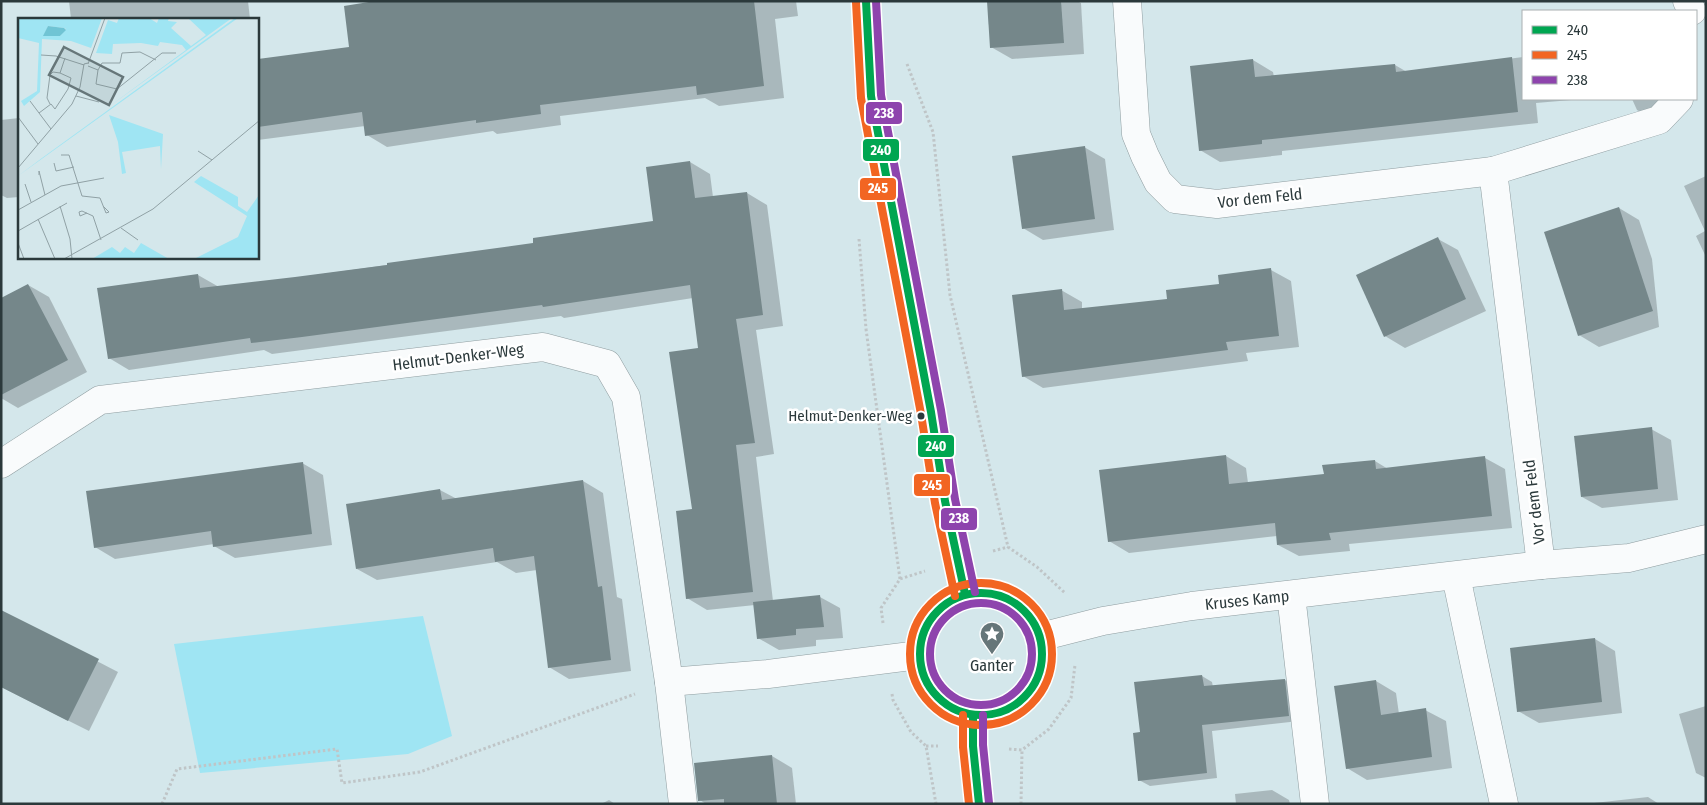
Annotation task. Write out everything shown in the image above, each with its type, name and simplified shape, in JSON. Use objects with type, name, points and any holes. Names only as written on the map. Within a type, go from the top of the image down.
[{"type":"street","points":[[866,1],[871,96],[931,412],[945,501],[965,594]]},
{"type":"street","name":"Vor dem Feld","points":[[1127,1],[1136,134],[1158,182],[1176,199],[1217,204],[1493,171],[1659,120],[1678,100]]},
{"type":"street","name":"Vor dem Feld","points":[[1493,171],[1541,565]]},
{"type":"street","name":"Helmut-Denker-Weg","points":[[1,464],[100,400],[543,347],[607,364],[626,397],[669,682],[683,804]]},
{"type":"street","name":"Kruses Kamp","points":[[1040,637],[1103,621],[1182,608],[1541,565],[1629,558],[1706,539]]},
{"type":"street","points":[[1456,576],[1504,804]]},
{"type":"street","points":[[965,594],[997,594],[1008,598],[1019,605],[1032,620],[1040,637],[1042,652],[1040,673],[1033,687],[1023,699],[1011,708],[1001,712],[973,715],[956,711],[941,702],[931,692],[920,668],[921,636],[929,620],[942,606],[965,594]]},
{"type":"street","points":[[1291,595],[1315,804]]},
{"type":"street","points":[[669,682],[768,674],[919,655]]},
{"type":"street","points":[[973,715],[979,804]]},
{"type":"path","points":[[905,58],[933,132],[950,295],[1008,547]]},
{"type":"path","points":[[859,230],[866,329],[900,579]]},
{"type":"path","points":[[162,804],[177,768],[337,749],[342,783],[420,772],[669,682]]},
{"type":"path","points":[[926,746],[936,804]]},
{"type":"path","points":[[1021,804],[1022,750]]},
{"type":"shaded area","points":[[423,616],[452,736],[408,754],[200,773],[174,644]]},
{"type":"building","points":[[375,1],[754,1],[764,86],[697,95],[696,86],[540,105],[541,114],[476,123],[476,120],[365,136],[362,112],[259,127],[259,59],[349,47],[344,6]]},
{"type":"building","points":[[987,1],[1061,1],[1064,43],[990,48]]},
{"type":"building","points":[[1512,57],[1518,112],[1262,140],[1262,144],[1199,151],[1190,66],[1253,59],[1255,77],[1395,64],[1396,72]]},
{"type":"building","points":[[1085,146],[1095,219],[1022,229],[1012,156]]},
{"type":"building","points":[[690,161],[695,198],[747,192],[763,315],[736,319],[755,443],[736,445],[753,592],[686,599],[676,511],[692,509],[669,352],[698,348],[690,285],[543,307],[542,305],[251,343],[250,338],[108,359],[97,288],[198,274],[200,288],[295,277],[533,243],[533,238],[653,221],[646,167]]},
{"type":"building","points":[[1619,207],[1653,311],[1578,336],[1544,232]]},
{"type":"building","points":[[1438,237],[1466,299],[1384,337],[1356,275]]},
{"type":"building","points":[[1271,268],[1279,336],[1226,342],[1228,350],[1022,377],[1012,295],[1062,289],[1064,310],[1167,299],[1166,290],[1219,284],[1218,275]]},
{"type":"building","points":[[28,284],[68,360],[1,395],[1,298]]},
{"type":"building","points":[[1652,427],[1658,489],[1581,497],[1574,436]]},
{"type":"building","points":[[1226,455],[1229,484],[1324,474],[1322,465],[1375,460],[1376,469],[1485,456],[1492,516],[1329,533],[1331,540],[1277,545],[1275,523],[1108,542],[1099,470]]},
{"type":"building","points":[[303,462],[312,534],[213,547],[211,531],[94,548],[86,491]]},
{"type":"building","points":[[583,480],[598,587],[602,586],[611,660],[548,668],[534,556],[495,562],[493,548],[356,569],[346,504],[440,489],[442,500]]},
{"type":"building","points":[[820,595],[824,627],[796,629],[796,635],[757,639],[753,602]]},
{"type":"building","points":[[1,610],[99,659],[68,721],[1,687]]},
{"type":"building","points":[[1595,638],[1602,702],[1517,712],[1510,648]]},
{"type":"building","points":[[1202,675],[1204,686],[1285,679],[1289,716],[1202,725],[1207,773],[1138,781],[1133,733],[1140,732],[1134,682]]},
{"type":"building","points":[[1376,680],[1381,715],[1426,708],[1432,757],[1346,769],[1334,686]]},
{"type":"building","points":[[772,755],[777,804],[724,804],[724,799],[698,801],[694,763]]},
{"type":"transit line","name":"240","points":[[866,1],[871,96],[931,412],[945,501],[965,594]]},
{"type":"transit line","name":"238","points":[[876,1],[881,95],[941,410],[955,499],[975,592]]},
{"type":"transit line","name":"245","points":[[856,2],[861,98],[921,414],[935,503],[955,596]]},
{"type":"transit line","name":"245","points":[[981,583],[995,584],[1008,588],[1032,603],[1047,627],[1051,640],[1052,654],[1051,668],[1047,681],[1032,705],[1008,720],[995,724],[981,725],[967,724],[954,720],[930,705],[915,681],[911,668],[910,654],[911,640],[915,627],[930,603],[954,588],[967,584],[981,583]]},
{"type":"transit line","name":"240","points":[[981,593],[1005,597],[1024,611],[1038,630],[1042,654],[1038,678],[1024,697],[1005,711],[981,715],[957,711],[938,697],[924,678],[920,654],[924,630],[938,611],[957,597],[981,593]]},
{"type":"transit line","name":"238","points":[[981,603],[1001,606],[1010,611],[1024,625],[1029,634],[1032,654],[1029,674],[1024,683],[1010,697],[1001,702],[981,705],[961,702],[952,697],[938,683],[933,674],[930,654],[933,634],[938,625],[952,611],[961,606],[981,603]]},
{"type":"transit line","name":"245","points":[[963,715],[963,747],[969,804]]},
{"type":"transit line","name":"240","points":[[973,715],[973,746],[979,804]]},
{"type":"transit line","name":"238","points":[[983,715],[983,745],[989,803]]},
{"type":"place","name":"Helmut-Denker-Weg","points":[[921,416]]},
{"type":"place","name":"Ganter","points":[[992,655]]}]
